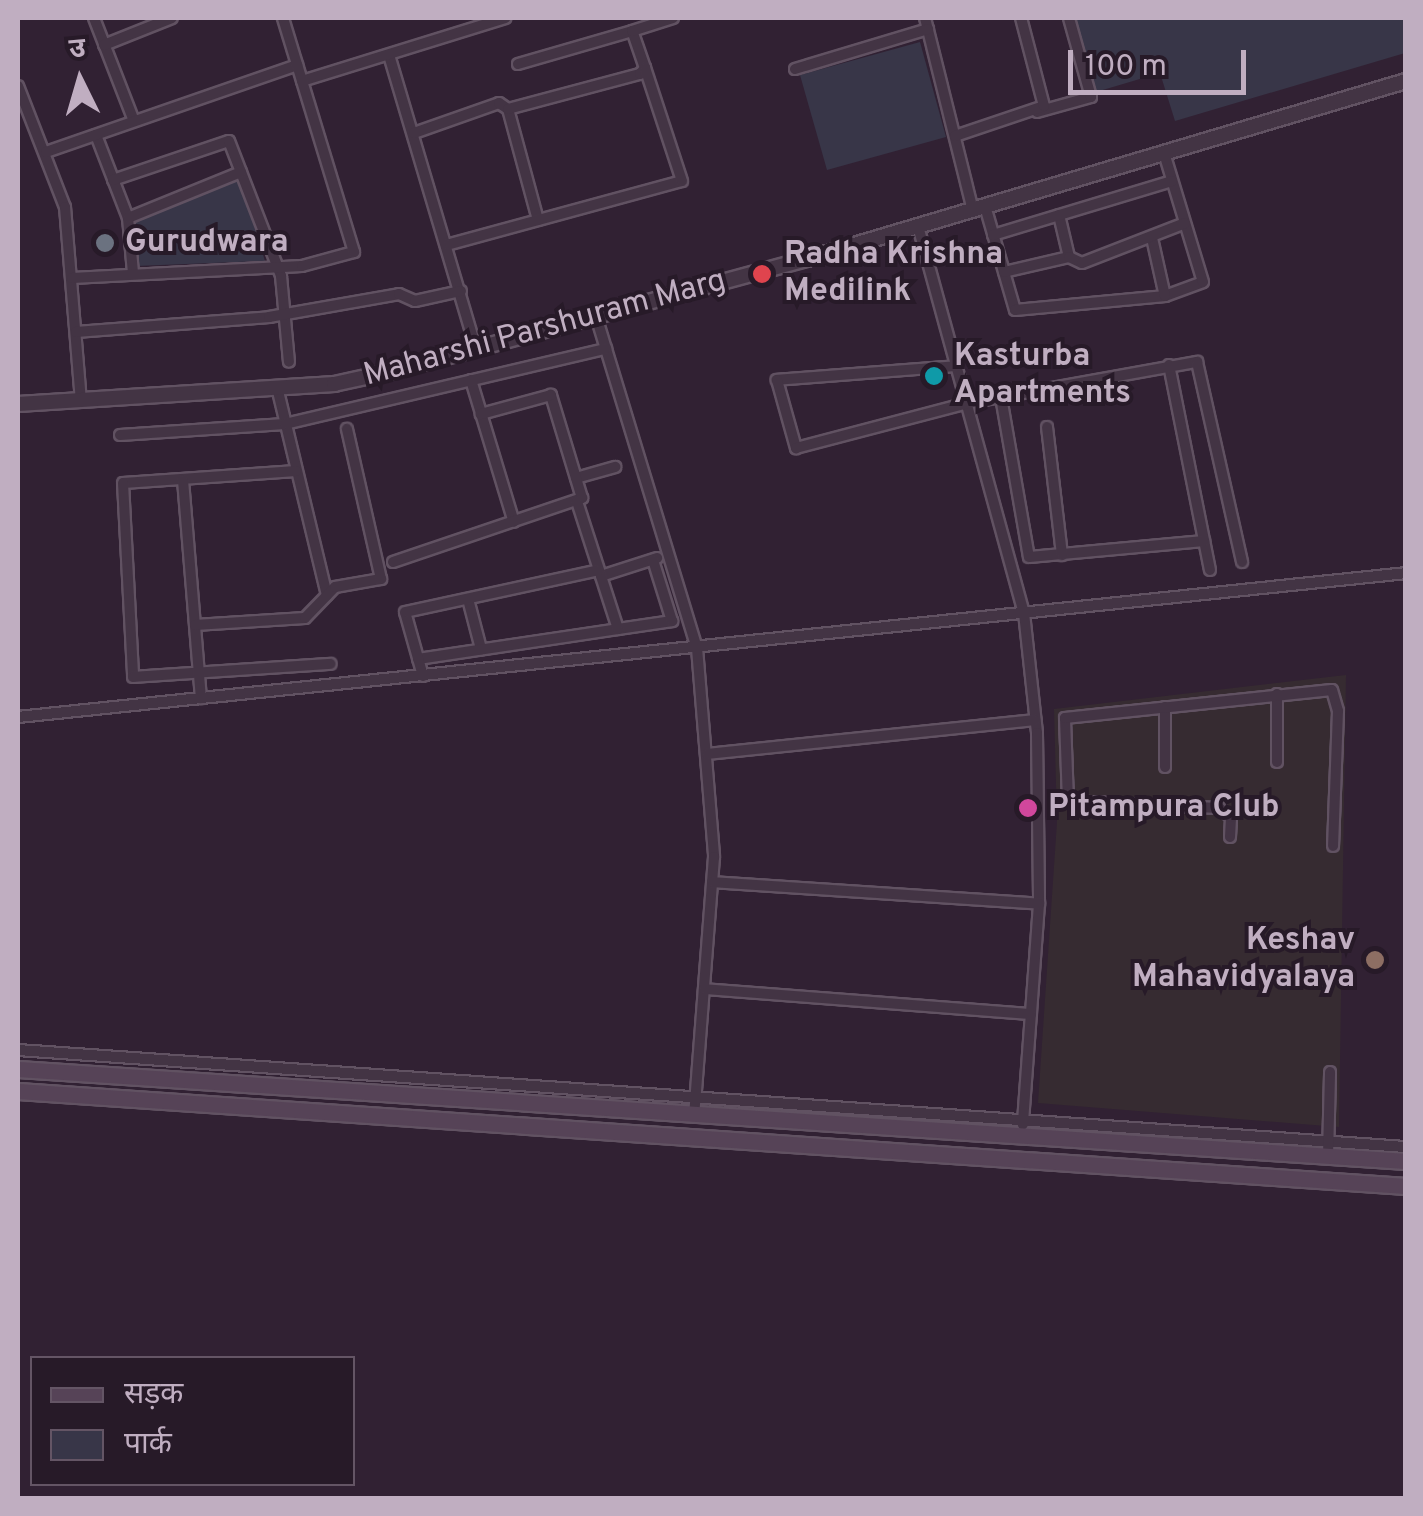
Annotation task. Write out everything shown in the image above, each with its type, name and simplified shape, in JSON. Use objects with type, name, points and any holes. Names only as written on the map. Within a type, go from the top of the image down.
[{"type":"main road","points":[[18,1069],[694,1116],[1022,1129],[1092,1141],[1328,1148],[1406,1161]]},
{"type":"main road","points":[[18,1091],[1406,1186]]},
{"type":"main road","points":[[1090,1166],[1092,1141]]},
{"type":"street","points":[[94,18],[134,121]]},
{"type":"street","points":[[104,45],[172,18]]},
{"type":"street","points":[[72,278],[278,266],[354,252],[283,18]]},
{"type":"street","points":[[302,81],[389,55],[467,23],[505,18]]},
{"type":"street","points":[[518,64],[673,18]]},
{"type":"street","points":[[1021,18],[1045,97],[1036,112]]},
{"type":"street","points":[[955,136],[1091,97],[1069,18]]},
{"type":"street","points":[[795,70],[927,23],[955,136],[979,208],[993,235],[1015,310],[1166,296],[1203,282],[1164,154]]},
{"type":"street","points":[[450,244],[682,181],[632,31]]},
{"type":"street","points":[[389,55],[450,244],[476,348]]},
{"type":"street","points":[[46,152],[297,65]]},
{"type":"street","points":[[414,133],[499,104],[508,108],[645,68]]},
{"type":"street","name":"Maharshi Parshuram Marg","points":[[18,404],[334,384],[918,226],[1406,81]]},
{"type":"street","points":[[18,86],[65,208],[80,400]]},
{"type":"street","points":[[508,108],[538,220]]},
{"type":"street","points":[[96,135],[128,218],[132,273]]},
{"type":"street","points":[[113,180],[224,141],[233,146],[278,266],[288,362]]},
{"type":"street","points":[[128,218],[241,172]]},
{"type":"street","points":[[993,235],[1172,181]]},
{"type":"street","points":[[1059,215],[1069,257]]},
{"type":"street","points":[[1004,272],[1069,257],[1082,263],[1185,223]]},
{"type":"street","points":[[918,226],[1024,613],[1035,720],[1039,904],[1022,1129]]},
{"type":"street","points":[[1152,238],[1166,296]]},
{"type":"street","points":[[76,332],[284,316],[399,294],[414,301],[462,291]]},
{"type":"street","points":[[596,316],[696,648],[707,754],[712,882],[694,1116]]},
{"type":"street","points":[[120,434],[285,424],[606,349]]},
{"type":"street","points":[[957,366],[777,380],[796,448],[968,403],[1170,365],[1199,364],[1242,562]]},
{"type":"street","points":[[1170,365],[1210,570]]},
{"type":"street","points":[[471,380],[514,522]]},
{"type":"street","points":[[276,387],[327,598]]},
{"type":"street","points":[[393,562],[577,501],[582,496],[552,395],[481,414]]},
{"type":"street","points":[[1000,397],[1029,557]]},
{"type":"street","points":[[1047,428],[1062,555]]},
{"type":"street","points":[[195,625],[305,618],[335,586],[380,580],[347,429]]},
{"type":"street","points":[[576,478],[615,468]]},
{"type":"street","points":[[296,471],[123,482],[133,677],[331,664]]},
{"type":"street","points":[[182,480],[201,698]]},
{"type":"street","points":[[577,501],[618,629]]},
{"type":"street","points":[[1011,560],[1204,540]]},
{"type":"street","points":[[423,676],[405,612],[600,573],[668,555]]},
{"type":"street","points":[[418,658],[672,621],[652,560]]},
{"type":"street","points":[[18,718],[1406,573]]},
{"type":"street","points":[[468,599],[481,649]]},
{"type":"street","points":[[1230,837],[1230,817],[1219,808],[1068,801],[1066,718],[1326,688],[1337,697],[1334,846]]},
{"type":"street","points":[[1277,694],[1277,762]]},
{"type":"street","points":[[1165,707],[1165,767]]},
{"type":"street","points":[[707,754],[1035,720]]},
{"type":"street","points":[[712,882],[1039,904]]},
{"type":"street","points":[[704,990],[1031,1014]]},
{"type":"street","points":[[18,1050],[696,1096],[1022,1129],[1328,1148],[1406,1147]]},
{"type":"street","points":[[1328,1148],[1330,1072]]},
{"type":"shaded area","points":[[1346,675],[1339,1127],[1038,1103],[1057,822],[1054,709]]},
{"type":"green space","points":[[1074,18],[1405,18],[1405,53],[1175,121],[1160,73],[1096,92]]},
{"type":"green space","points":[[920,42],[946,137],[827,170],[800,75]]},
{"type":"green space","points":[[240,180],[265,261],[136,266],[133,222]]},
{"type":"place","name":"Gurudwara","points":[[105,243]]},
{"type":"place","name":"Radha Krishna Medilink","points":[[762,274]]},
{"type":"place","name":"Kasturba Apartments","points":[[934,376]]},
{"type":"place","name":"Pitampura Club","points":[[1028,808]]},
{"type":"place","name":"Keshav Mahavidyalaya","points":[[1375,960]]}]
